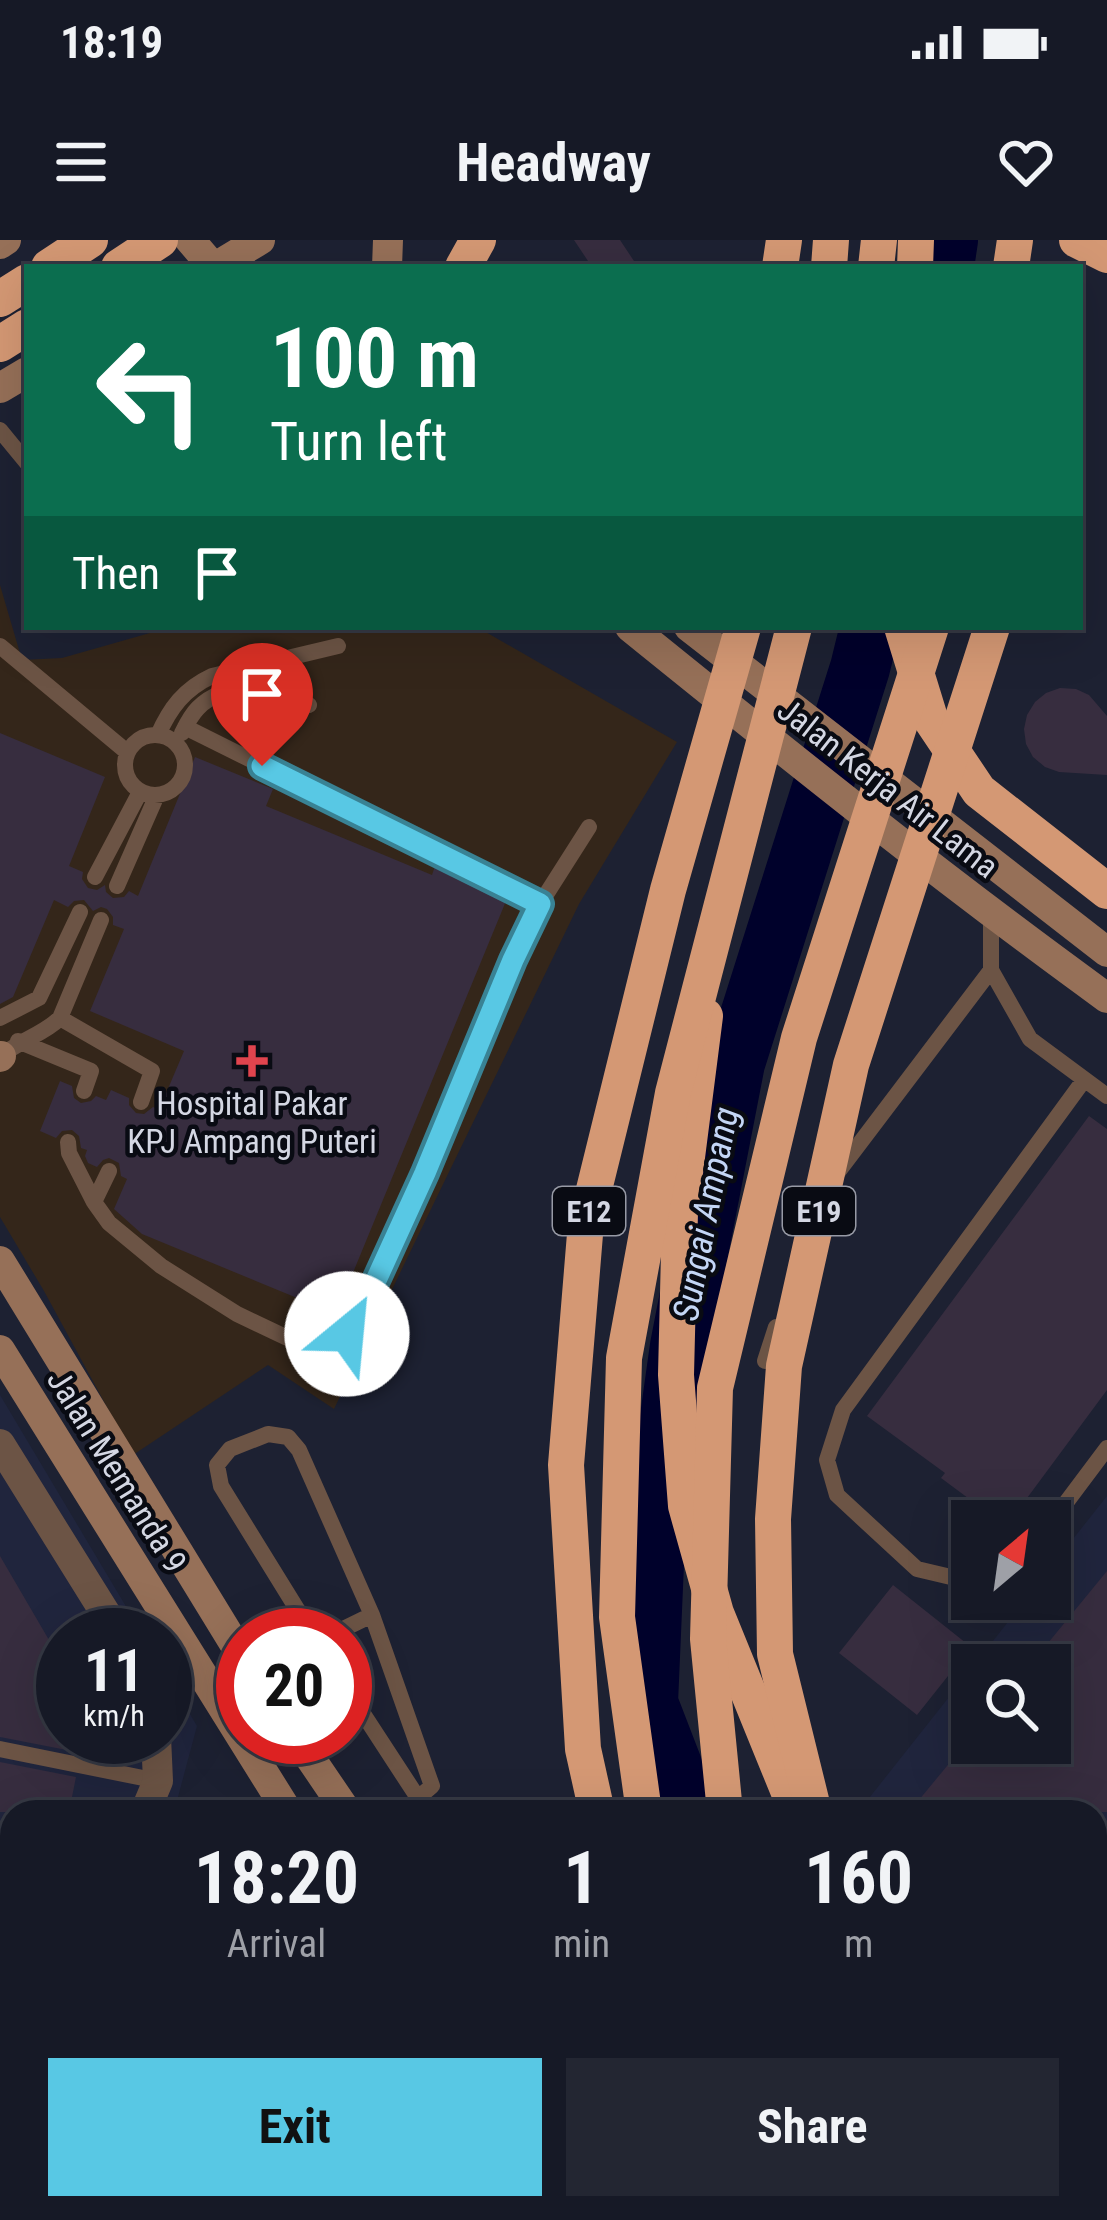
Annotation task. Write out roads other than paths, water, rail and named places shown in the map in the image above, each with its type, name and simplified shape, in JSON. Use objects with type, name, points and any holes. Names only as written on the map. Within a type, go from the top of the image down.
[{"type":"highway","points":[[54,264],[90,240]]},
{"type":"highway","points":[[124,264],[160,240]]},
{"type":"highway","points":[[1077,240],[1107,255]]},
{"type":"highway","name":"E12","points":[[594,1800],[583,1749],[566,1465],[586,1222],[668,890],[742,630]]},
{"type":"highway","name":"E12","points":[[642,1800],[617,1617],[624,1358],[673,1093],[793,630]]},
{"type":"highway","name":"E19","points":[[724,1800],[708,1640],[715,1388],[800,1037],[910,630]]},
{"type":"highway","points":[[911,630],[930,718],[979,790],[1107,891]]},
{"type":"highway","name":"E19","points":[[811,1800],[775,1654],[773,1519],[784,1366],[851,1065],[991,630]]},
{"type":"highway","points":[[713,941],[680,1212],[676,1375],[686,1506],[716,1612],[792,1800]]},
{"type":"street","points":[[190,240],[211,264]]},
{"type":"street","points":[[219,264],[253,242]]},
{"type":"street","name":"Jalan Kerja Air Lama","points":[[634,630],[831,790],[1107,998]]},
{"type":"street","name":"Jalan Kerja Air Lama","points":[[692,630],[1107,952]]},
{"type":"street","name":"Jalan Memanda 9","points":[[0,1261],[216,1614]]},
{"type":"street","name":"Jalan Memanda 9","points":[[0,1350],[270,1800]]},
{"type":"street","points":[[0,1444],[102,1608]]},
{"type":"street","points":[[150,1800],[158,1781],[157,1764]]},
{"type":"street","points":[[313,1764],[334,1800]]},
{"type":"street","points":[[284,1800],[317,1770]]},
{"type":"lane","points":[[0,430],[24,459]]},
{"type":"lane","points":[[0,646],[127,752]]},
{"type":"lane","points":[[158,735],[167,714],[195,684],[338,646]]},
{"type":"lane","points":[[95,877],[149,794],[175,788],[185,771],[181,735],[196,709],[214,697],[263,688],[289,694],[309,706]]},
{"type":"lane","points":[[149,794],[126,775],[127,752],[140,738],[181,735],[540,904]]},
{"type":"lane","points":[[117,886],[149,794]]},
{"type":"lane","points":[[68,1142],[69,1154],[109,1223],[160,1267],[255,1324],[298,1343],[332,1343],[347,1334],[425,1173],[513,960],[540,904],[589,827]]},
{"type":"lane","points":[[0,1018],[39,998],[80,912]]},
{"type":"lane","points":[[991,914],[991,970],[1030,1039],[1107,1096]]},
{"type":"lane","points":[[5,1053],[60,1018],[101,920]]},
{"type":"lane","points":[[765,1361],[813,1205],[991,970]]},
{"type":"lane","points":[[60,1018],[152,1071],[141,1102]]},
{"type":"lane","points":[[5,1053],[92,1071],[84,1091]]},
{"type":"lane","points":[[951,1577],[917,1569],[837,1495],[827,1460],[843,1410],[1084,1080]]},
{"type":"lane","points":[[94,1202],[109,1171]]},
{"type":"lane","points":[[296,1608],[221,1486],[218,1466],[230,1449],[268,1434],[288,1438],[299,1450],[369,1608]]},
{"type":"lane","points":[[1068,1500],[1107,1448]]},
{"type":"lane","points":[[372,1615],[432,1786],[425,1800]]},
{"type":"lane","points":[[372,1728],[419,1800]]},
{"type":"lane","points":[[0,1749],[158,1781]]},
{"type":"waterway","name":"Sungai Ampang","points":[[944,264],[948,240]]},
{"type":"waterway","name":"Sungai Ampang","points":[[685,1800],[648,1703],[656,1517],[680,1346],[735,1063],[869,630]]},
{"type":"place","name":"Hospital Pakar KPJ Ampang Puteri","points":[[252,1061]]}]
